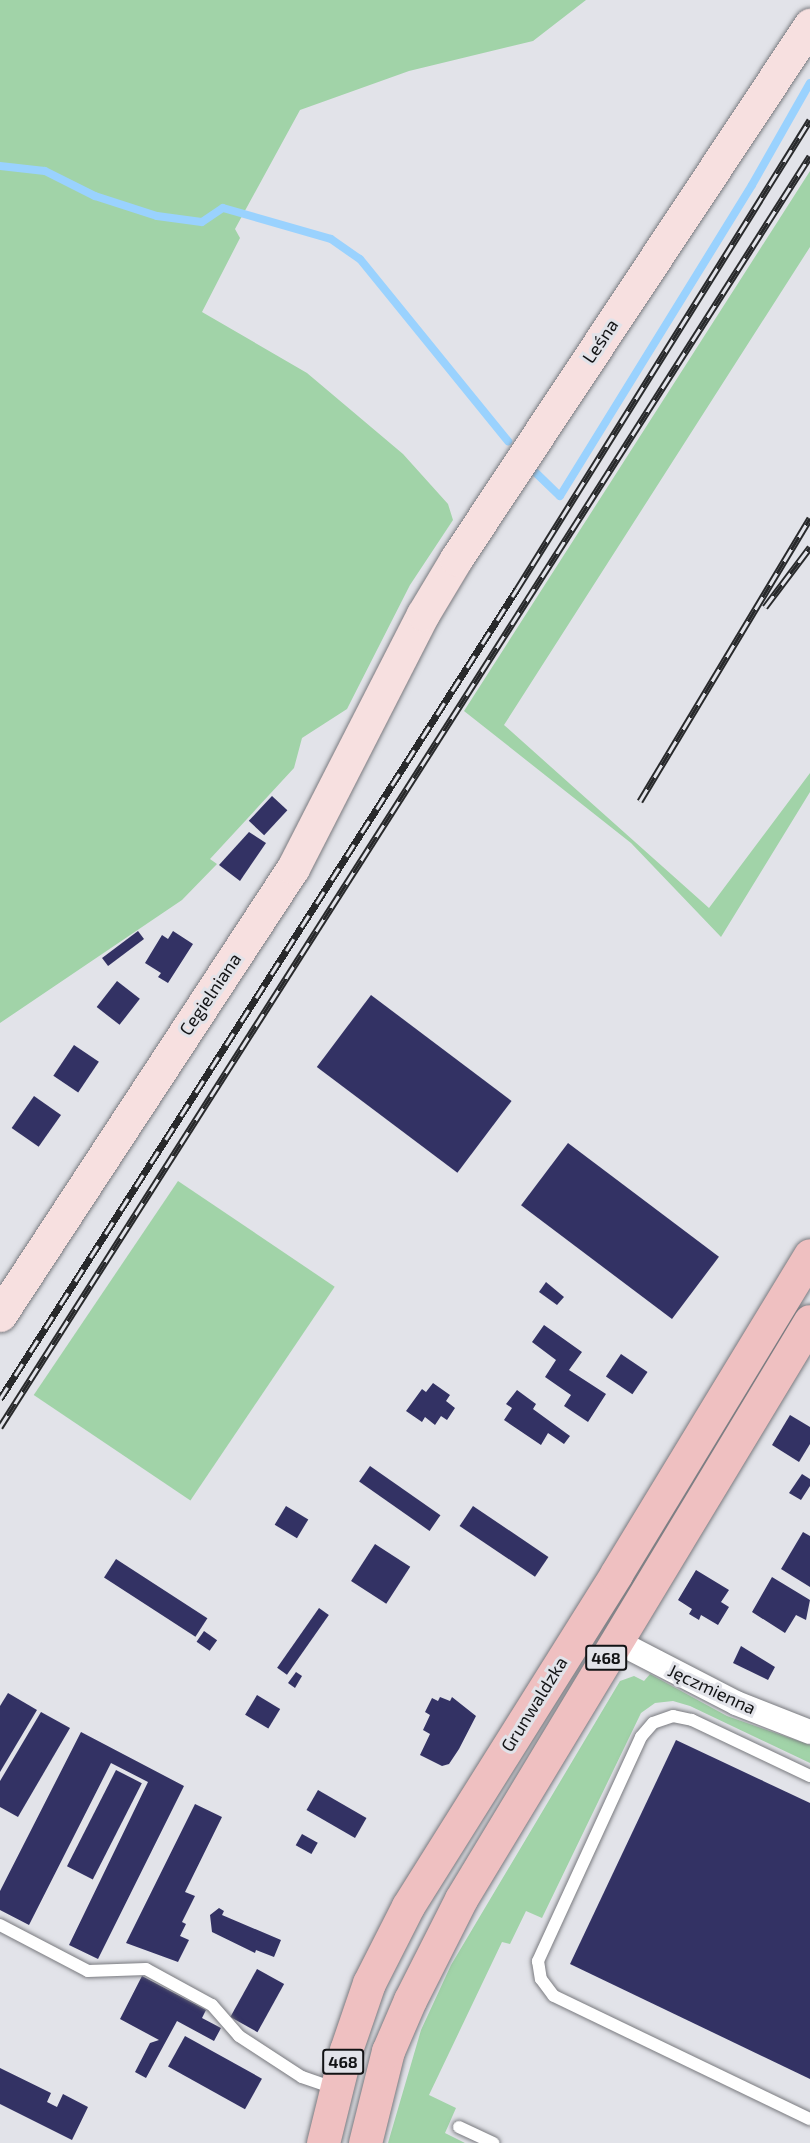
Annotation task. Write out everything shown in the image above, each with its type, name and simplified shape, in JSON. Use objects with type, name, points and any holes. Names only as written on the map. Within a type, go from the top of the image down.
[{"type":"main road","name":"Grunwaldzka","points":[[323,2143],[336,2088],[369,1983],[408,1906],[616,1574],[810,1255]]},
{"type":"main road","name":"Grunwaldzka","points":[[365,2143],[388,2051],[410,2000],[461,1899],[810,1321]]},
{"type":"street","name":"Leśna","points":[[398,661],[456,559],[810,25]]},
{"type":"street","name":"Cegielniana","points":[[0,1315],[293,868],[398,661]]},
{"type":"street","name":"Jęczmienna","points":[[616,1641],[736,1703],[810,1732]]},
{"type":"lane","points":[[810,1776],[692,1720],[672,1716],[653,1723],[641,1737],[538,1961],[541,1979],[554,1996],[810,2119]]},
{"type":"lane","points":[[0,1925],[88,1971],[146,1969],[212,2006],[239,2036],[302,2078],[336,2088]]},
{"type":"lane","points":[[459,2127],[493,2143]]},
{"type":"green space","points":[[0,0],[586,0],[533,41],[409,71],[300,110],[235,229],[240,238],[202,312],[307,373],[403,454],[448,504],[453,520],[410,585],[347,709],[302,738],[294,768],[210,859],[217,864],[182,900],[0,1023]]},
{"type":"green space","points":[[810,171],[810,247],[504,725],[709,908],[810,773],[810,792],[721,937],[631,843],[464,711]]},
{"type":"green space","points":[[178,1181],[335,1287],[190,1501],[34,1395]]},
{"type":"green space","points":[[650,1674],[727,1716],[810,1745],[810,1763],[690,1706],[673,1701],[655,1703],[641,1713],[542,1918],[526,1911],[510,1944],[502,1942],[429,2095],[456,2108],[445,2133],[465,2143],[388,2143],[421,2030],[451,1965],[620,1681],[634,1676],[644,1681]]},
{"type":"building","points":[[272,796],[287,810],[264,835],[249,821]]},
{"type":"building","points":[[249,832],[266,843],[240,881],[219,865]]},
{"type":"building","points":[[138,931],[144,939],[108,966],[102,958]]},
{"type":"building","points":[[173,931],[193,944],[168,983],[158,977],[161,973],[145,963],[162,935],[168,939]]},
{"type":"building","points":[[117,981],[140,999],[120,1025],[97,1007]]},
{"type":"building","points":[[371,995],[512,1101],[457,1173],[317,1067]]},
{"type":"building","points":[[74,1045],[99,1062],[78,1092],[53,1076]]},
{"type":"building","points":[[34,1096],[61,1115],[39,1147],[12,1128]]},
{"type":"building","points":[[568,1143],[719,1257],[672,1319],[521,1205]]},
{"type":"building","points":[[546,1282],[564,1297],[557,1305],[539,1292]]},
{"type":"building","points":[[544,1325],[582,1352],[569,1370],[606,1394],[588,1422],[564,1406],[571,1395],[545,1377],[556,1360],[532,1342]]},
{"type":"building","points":[[621,1354],[648,1372],[632,1394],[606,1376]]},
{"type":"building","points":[[433,1383],[450,1395],[446,1401],[455,1408],[447,1420],[441,1416],[435,1425],[425,1417],[422,1422],[406,1411],[422,1389],[426,1392]]},
{"type":"building","points":[[517,1390],[536,1404],[533,1409],[570,1436],[564,1444],[548,1433],[541,1445],[504,1420],[512,1408],[506,1404]]},
{"type":"building","points":[[790,1415],[810,1427],[810,1444],[799,1462],[772,1445]]},
{"type":"building","points":[[370,1466],[440,1515],[430,1531],[359,1482]]},
{"type":"building","points":[[802,1474],[810,1479],[810,1486],[801,1500],[789,1493]]},
{"type":"building","points":[[286,1506],[308,1519],[297,1538],[275,1525]]},
{"type":"building","points":[[473,1506],[548,1557],[535,1577],[460,1526]]},
{"type":"building","points":[[803,1532],[810,1536],[810,1587],[781,1569]]},
{"type":"building","points":[[375,1544],[410,1567],[386,1604],[351,1581]]},
{"type":"building","points":[[116,1559],[207,1618],[195,1637],[104,1577]]},
{"type":"building","points":[[696,1570],[729,1590],[721,1602],[729,1607],[718,1625],[701,1615],[699,1620],[689,1614],[692,1609],[678,1600]]},
{"type":"building","points":[[772,1577],[810,1600],[806,1620],[796,1615],[785,1633],[752,1612]]},
{"type":"building","points":[[319,1608],[329,1615],[287,1675],[277,1668]]},
{"type":"building","points":[[204,1631],[217,1640],[210,1651],[197,1642]]},
{"type":"building","points":[[741,1646],[775,1667],[768,1680],[733,1663]]},
{"type":"building","points":[[296,1672],[302,1676],[295,1688],[288,1683]]},
{"type":"building","points":[[8,1693],[37,1710],[0,1772],[0,1706]]},
{"type":"building","points":[[257,1695],[280,1709],[268,1729],[245,1715]]},
{"type":"building","points":[[440,1697],[450,1701],[452,1697],[476,1716],[449,1764],[442,1766],[420,1755],[430,1734],[423,1730],[430,1715],[425,1712],[432,1698],[438,1701]]},
{"type":"building","points":[[41,1712],[70,1728],[18,1817],[0,1807],[0,1781]]},
{"type":"building","points":[[81,1732],[184,1786],[98,1959],[69,1945],[148,1782],[111,1763],[29,1925],[0,1910],[0,1891]]},
{"type":"building","points":[[676,1740],[810,1803],[810,2079],[570,1964]]},
{"type":"building","points":[[116,1770],[142,1783],[93,1879],[67,1866]]},
{"type":"building","points":[[318,1790],[366,1818],[355,1838],[306,1810]]},
{"type":"building","points":[[195,1804],[222,1817],[185,1892],[195,1896],[182,1922],[186,1924],[180,1936],[189,1940],[178,1962],[126,1943]]},
{"type":"building","points":[[302,1834],[318,1843],[311,1854],[296,1845]]},
{"type":"building","points":[[219,1908],[224,1911],[222,1915],[281,1940],[274,1957],[256,1950],[255,1953],[212,1932],[210,1915]]},
{"type":"building","points":[[257,1969],[284,1984],[257,2032],[230,2017]]},
{"type":"building","points":[[142,1976],[206,2010],[202,2018],[221,2028],[214,2041],[177,2021],[146,2078],[135,2072],[150,2043],[159,2040],[120,2019]]},
{"type":"building","points":[[185,2036],[262,2079],[245,2109],[168,2067]]},
{"type":"building","points":[[0,2068],[51,2093],[47,2102],[57,2107],[63,2094],[88,2107],[72,2140],[0,2104]]},
{"type":"waterway","points":[[534,471],[560,496],[752,185],[810,83]]},
{"type":"waterway","points":[[0,166],[45,171],[95,196],[157,216],[202,222],[223,208],[331,239],[360,259],[508,441]]},
{"type":"railway","points":[[0,1399],[517,589],[810,120]]},
{"type":"railway","points":[[0,1427],[810,156]]},
{"type":"railway","points":[[640,801],[810,518]]},
{"type":"railway","points":[[765,607],[810,547]]}]
